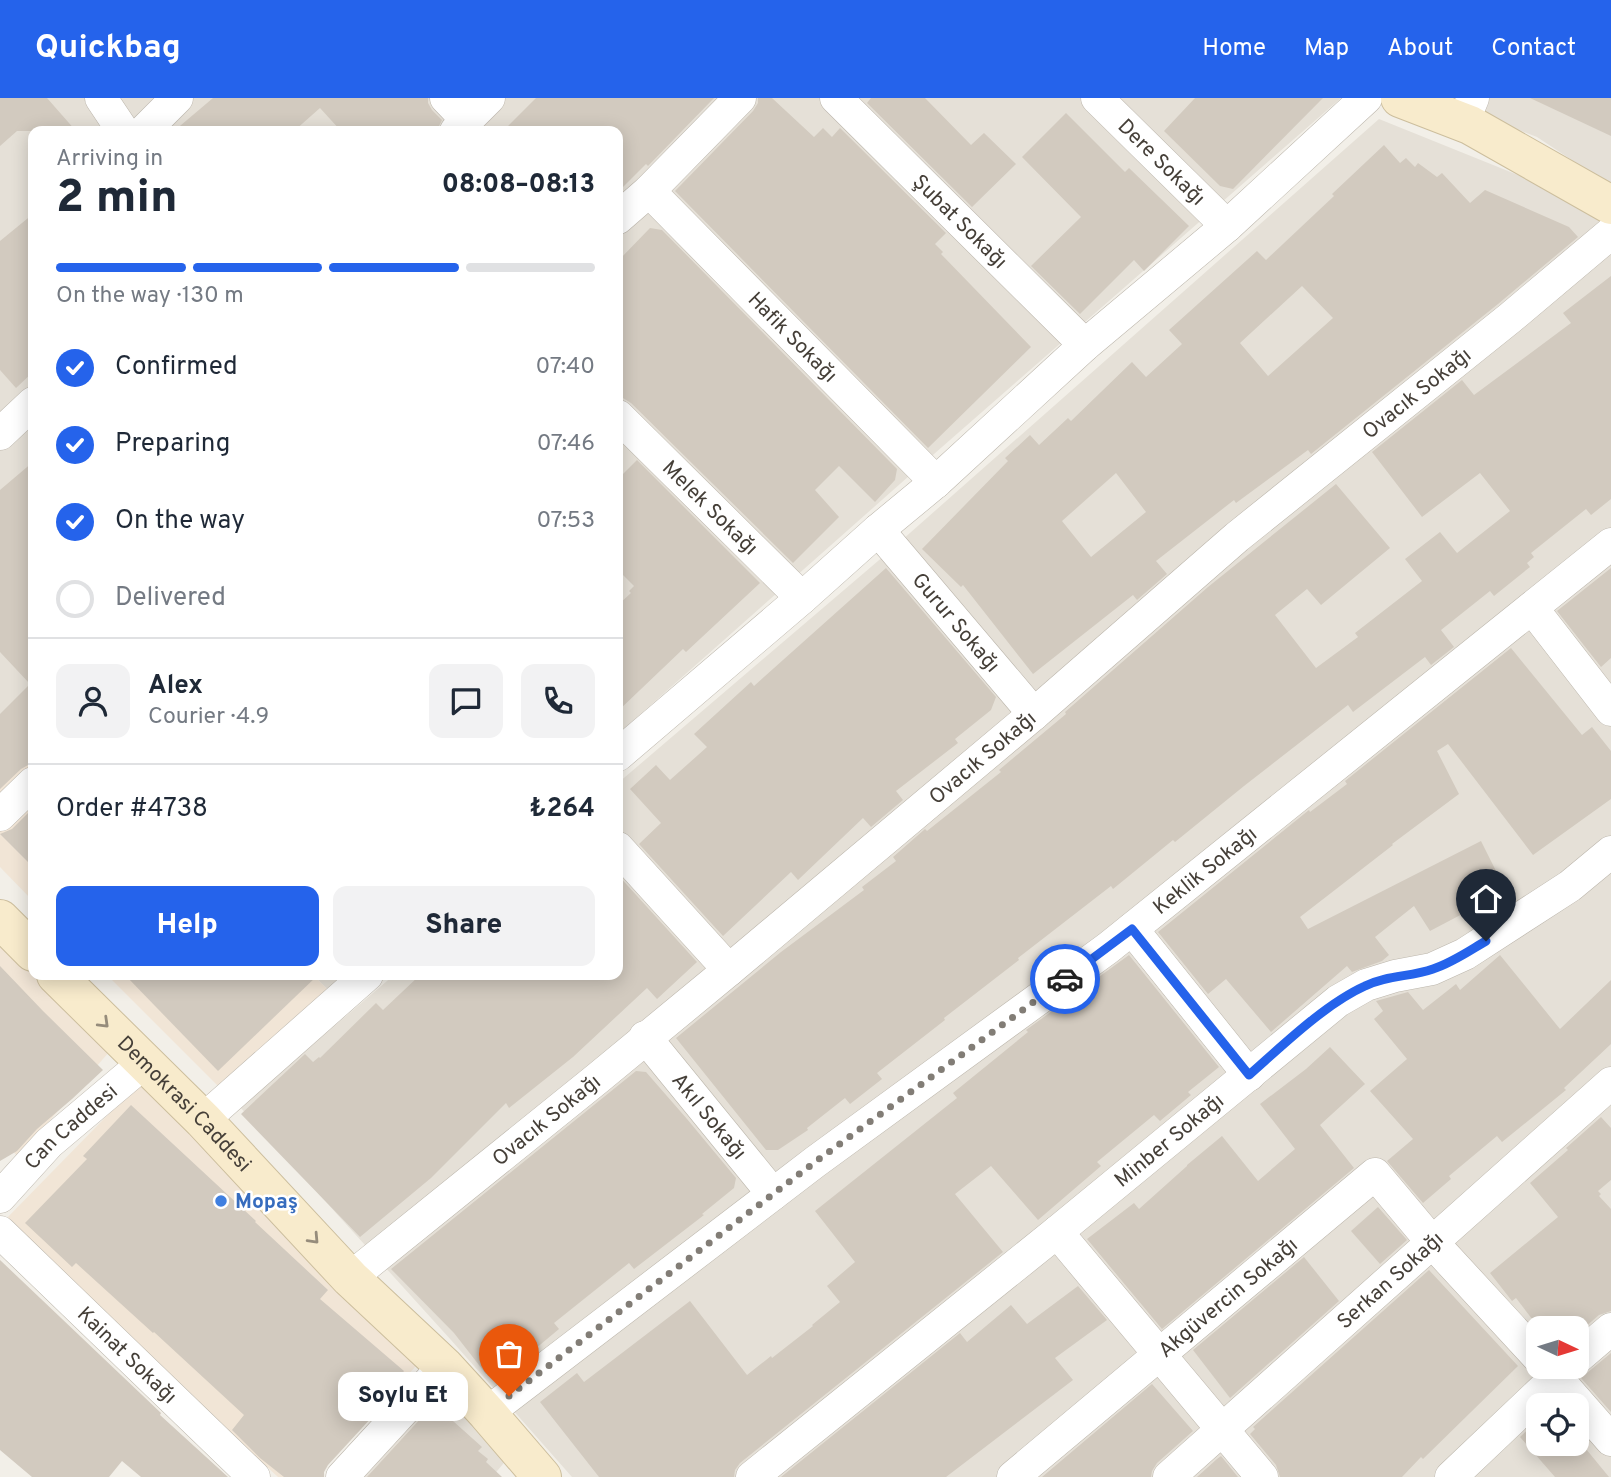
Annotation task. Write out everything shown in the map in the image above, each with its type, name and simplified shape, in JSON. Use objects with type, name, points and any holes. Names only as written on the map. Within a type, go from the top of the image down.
[{"type":"street","points":[[101,98],[120,126]]},
{"type":"street","points":[[149,126],[177,98]]},
{"type":"street","points":[[623,214],[740,98]]},
{"type":"street","name":"Şubat Sokağı","points":[[836,98],[1085,345]]},
{"type":"street","name":"Dere Sokağı","points":[[1097,98],[1227,226]]},
{"type":"street","points":[[623,751],[936,482],[1085,345],[1227,226],[1366,98]]},
{"type":"street","points":[[1400,98],[1468,110],[1470,125],[1611,205]]},
{"type":"street","name":"Hafik Sokağı","points":[[649,191],[936,482]]},
{"type":"street","name":"Ovacık Sokağı","points":[[351,1278],[729,970],[1034,713],[1237,537],[1510,318],[1611,233]]},
{"type":"street","points":[[0,434],[28,408]]},
{"type":"street","name":"Melek Sokağı","points":[[623,430],[802,598]]},
{"type":"street","name":"Gurur Sokağı","points":[[878,530],[1034,713]]},
{"type":"street","name":"Keklik Sokağı","points":[[487,1413],[773,1194],[1132,929],[1611,544]]},
{"type":"street","points":[[1532,608],[1611,710]]},
{"type":"street","points":[[0,815],[28,788]]},
{"type":"street","name":"Minber Sokağı","points":[[752,1477],[1057,1232],[1338,1001],[1366,985],[1395,976],[1432,970],[1465,954],[1570,886],[1611,852]]},
{"type":"street","points":[[623,853],[729,970]]},
{"type":"street","points":[[0,919],[28,947]]},
{"type":"street","points":[[1132,929],[1249,1075]]},
{"type":"street","name":"Demokrasi Caddesi","points":[[68,980],[203,1119],[351,1278],[444,1366],[487,1413],[532,1473]]},
{"type":"street","points":[[203,1119],[361,980]]},
{"type":"street","name":"Akıl Sokağı","points":[[645,1037],[773,1194]]},
{"type":"street","name":"Can Caddesi","points":[[0,1198],[49,1143],[145,1062]]},
{"type":"street","name":"Serkan Sokağı","points":[[1169,1477],[1611,1083]]},
{"type":"street","name":"Akgüvercin Sokağı","points":[[1013,1477],[1376,1174],[1432,1242]]},
{"type":"street","name":"Kainat Sokağı","points":[[0,1232],[254,1477]]},
{"type":"street","points":[[1057,1232],[1262,1477]]},
{"type":"street","points":[[1432,1242],[1526,1334]]},
{"type":"street","points":[[1589,1344],[1611,1329]]},
{"type":"street","points":[[342,1477],[444,1366]]},
{"type":"street","points":[[1451,1477],[1544,1379]]},
{"type":"street","points":[[1567,1379],[1611,1440]]},
{"type":"shaded area","points":[[0,98],[1341,98],[623,730],[623,126],[28,126],[28,763],[0,735]]},
{"type":"shaded area","points":[[1438,98],[1611,98],[1611,186],[1537,137]]},
{"type":"shaded area","points":[[1379,119],[1558,191],[1611,230],[1611,1477],[572,1477],[240,1107],[388,980],[623,980],[623,779],[885,555]]},
{"type":"shaded area","points":[[0,735],[28,763],[28,896],[0,867]]},
{"type":"shaded area","points":[[0,938],[28,968],[28,980],[40,980],[109,1052],[18,1157],[0,1136]]},
{"type":"shaded area","points":[[112,980],[318,980],[328,990],[221,1089]]},
{"type":"shaded area","points":[[318,980],[339,980],[328,990]]},
{"type":"shaded area","points":[[142,1080],[418,1364],[311,1477],[278,1477],[3,1222]]},
{"type":"shaded area","points":[[445,1389],[508,1458],[492,1477],[363,1477]]},
{"type":"building","points":[[0,98],[47,98],[72,126],[28,126],[28,131],[17,131],[0,146]]},
{"type":"building","points":[[213,98],[428,98],[432,110],[442,120],[439,126],[336,126],[320,108],[300,126],[180,126]]},
{"type":"building","points":[[536,98],[714,98],[648,166],[646,164],[623,187],[623,126],[508,126]]},
{"type":"building","points":[[758,98],[772,98],[814,137],[823,128],[832,137],[840,128],[946,233],[935,244],[943,252],[941,254],[1031,347],[928,448],[675,191],[753,111]]},
{"type":"building","points":[[871,98],[925,98],[971,145],[984,133],[1016,164],[972,207],[867,103]]},
{"type":"building","points":[[1195,98],[1323,98],[1233,189],[1220,186],[1164,131]]},
{"type":"building","points":[[1530,98],[1611,98],[1611,136]]},
{"type":"building","points":[[1066,113],[1125,172],[1129,168],[1189,226],[1144,271],[1134,260],[1080,314],[1031,266],[1081,217],[1022,157]]},
{"type":"building","points":[[1384,145],[1400,163],[1406,158],[1415,167],[1418,163],[1437,177],[1442,173],[1470,203],[1485,190],[1569,227],[1578,237],[1311,454],[1308,450],[1236,503],[1234,500],[1156,561],[1167,574],[1137,600],[1133,595],[1033,674],[963,585],[961,587],[922,549],[1008,461],[1005,458],[1030,435],[1039,445],[1068,418],[1071,421],[1132,362],[1146,377],[1182,344],[1169,330],[1257,251],[1266,260],[1334,196],[1332,194]],"holes":[[[1302,286],[1333,318],[1268,376],[1240,343]],[[1116,473],[1146,512],[1091,557],[1062,521]]]},
{"type":"building","points":[[28,218],[28,377],[16,388],[0,370],[0,241]]},
{"type":"building","points":[[650,228],[662,230],[897,469],[895,480],[875,502],[839,466],[815,490],[839,517],[793,563],[623,398],[623,256]]},
{"type":"building","points":[[1611,276],[1611,499],[1591,515],[1586,509],[1531,553],[1534,557],[1527,563],[1530,567],[1494,596],[1490,591],[1441,630],[1454,647],[1431,665],[1425,657],[1353,712],[1348,705],[1175,842],[1173,840],[1113,889],[1111,886],[1018,958],[1019,960],[877,1073],[882,1079],[850,1104],[845,1098],[807,1128],[808,1130],[778,1150],[766,1150],[676,1038],[781,952],[864,890],[862,887],[896,861],[893,857],[925,829],[927,831],[1001,772],[999,770],[1208,587],[1336,484],[1390,548],[1321,605],[1307,589],[1275,615],[1316,668],[1358,637],[1355,633],[1422,581],[1405,559],[1440,532],[1457,553],[1510,511],[1480,473],[1422,517],[1372,452],[1462,380],[1474,395],[1571,323],[1563,313]]},
{"type":"building","points":[[637,460],[760,583],[686,652],[683,649],[623,706],[623,600],[634,586],[623,575],[623,474]]},
{"type":"building","points":[[28,466],[28,682],[0,652],[0,490]]},
{"type":"building","points":[[886,568],[996,697],[991,710],[955,739],[958,743],[896,791],[903,800],[871,827],[863,818],[798,880],[791,872],[723,936],[639,844],[661,823],[630,789],[656,765],[670,780],[707,747],[694,734],[751,682],[754,686]]},
{"type":"building","points":[[1611,568],[1611,658],[1601,667],[1557,611]]},
{"type":"building","points":[[1511,648],[1582,735],[1592,727],[1611,751],[1611,799],[1533,855],[1448,744],[1437,751],[1459,794],[1300,917],[1308,929],[1481,841],[1506,891],[1430,931],[1414,906],[1375,937],[1389,955],[1382,961],[1352,972],[1347,966],[1271,1032],[1226,979],[1208,994],[1158,932],[1309,810],[1310,812],[1347,784],[1345,781]]},
{"type":"building","points":[[28,686],[28,765],[0,789],[0,714]]},
{"type":"building","points":[[28,813],[28,862],[0,834],[12,829]]},
{"type":"building","points":[[623,881],[697,962],[657,999],[647,988],[573,1057],[509,1108],[506,1103],[431,1178],[360,1237],[241,1114],[305,1054],[313,1062],[376,1003],[383,1010],[415,980],[623,980]]},
{"type":"building","points":[[1129,955],[1219,1067],[1188,1092],[1191,1095],[1160,1121],[1154,1115],[1097,1162],[1101,1166],[1038,1220],[991,1166],[955,1194],[1003,1252],[740,1463],[734,1477],[599,1477],[540,1402],[577,1373],[584,1382],[690,1301],[747,1375],[771,1356],[772,1358],[840,1302],[827,1286],[855,1262],[815,1211],[957,1098],[953,1093],[1028,1032],[1026,1030]]},
{"type":"building","points":[[1500,955],[1560,1029],[1611,980],[1611,1044],[1564,1088],[1566,1090],[1502,1142],[1497,1136],[1449,1176],[1451,1179],[1423,1203],[1387,1161],[1413,1139],[1370,1091],[1407,1059],[1374,1019],[1383,1011],[1376,1001],[1408,992],[1423,1010],[1456,984],[1460,990]]},
{"type":"building","points":[[0,966],[103,1070],[37,1129],[17,1151],[0,1161]]},
{"type":"building","points":[[130,980],[313,980],[218,1071]]},
{"type":"building","points":[[1330,1047],[1365,1084],[1320,1125],[1354,1168],[1162,1329],[1087,1239],[1134,1203],[1139,1209],[1222,1136],[1258,1181],[1295,1149],[1260,1104]]},
{"type":"building","points":[[636,1071],[646,1072],[687,1119],[736,1178],[734,1188],[634,1269],[629,1263],[554,1323],[559,1329],[505,1374],[486,1374],[454,1333],[391,1269]]},
{"type":"building","points":[[131,1105],[328,1290],[320,1299],[404,1371],[401,1375],[406,1380],[328,1465],[324,1477],[284,1477],[260,1458],[232,1430],[244,1415],[76,1263],[72,1267],[25,1223],[87,1159],[83,1156]]},
{"type":"building","points":[[1601,1117],[1611,1128],[1611,1180],[1598,1191],[1601,1194],[1599,1196],[1611,1209],[1611,1311],[1599,1315],[1589,1324],[1589,1316],[1530,1316],[1516,1298],[1512,1301],[1490,1273],[1558,1217],[1530,1183],[1568,1150],[1566,1148]]},
{"type":"building","points":[[1378,1207],[1407,1240],[1380,1264],[1351,1231]]},
{"type":"building","points":[[1304,1257],[1339,1301],[1230,1398],[1193,1350]]},
{"type":"building","points":[[0,1260],[228,1477],[141,1477],[122,1461],[109,1477],[32,1477],[0,1450]]},
{"type":"building","points":[[1429,1270],[1518,1366],[1402,1477],[1280,1477],[1276,1465],[1250,1434],[1255,1429],[1253,1427]]},
{"type":"building","points":[[1078,1286],[1107,1320],[1055,1358],[1073,1380],[946,1477],[781,1477],[960,1333],[967,1342],[1011,1305],[1027,1324]]},
{"type":"building","points":[[1611,1353],[1611,1412],[1582,1379],[1589,1379],[1589,1371]]},
{"type":"building","points":[[1152,1384],[1193,1431],[1157,1463],[1151,1477],[1042,1477]]},
{"type":"building","points":[[434,1404],[482,1447],[478,1451],[502,1477],[367,1477]]},
{"type":"building","points":[[1526,1431],[1526,1444],[1520,1437]]},
{"type":"building","points":[[1589,1453],[1609,1477],[1555,1477],[1537,1456],[1589,1456]]},
{"type":"building","points":[[1221,1456],[1238,1477],[1197,1477],[1217,1459]]},
{"type":"way so far","points":[[509,1396],[815,1162],[1065,979]]},
{"type":"place","name":"Mopaş","points":[[221,1201]]},
{"type":"place","name":"Soylu Et","points":[[509,1396]]},
{"type":"route","points":[[1065,979],[1132,929],[1249,1075],[1338,1001],[1366,985],[1395,976],[1432,970],[1486,941]]}]
